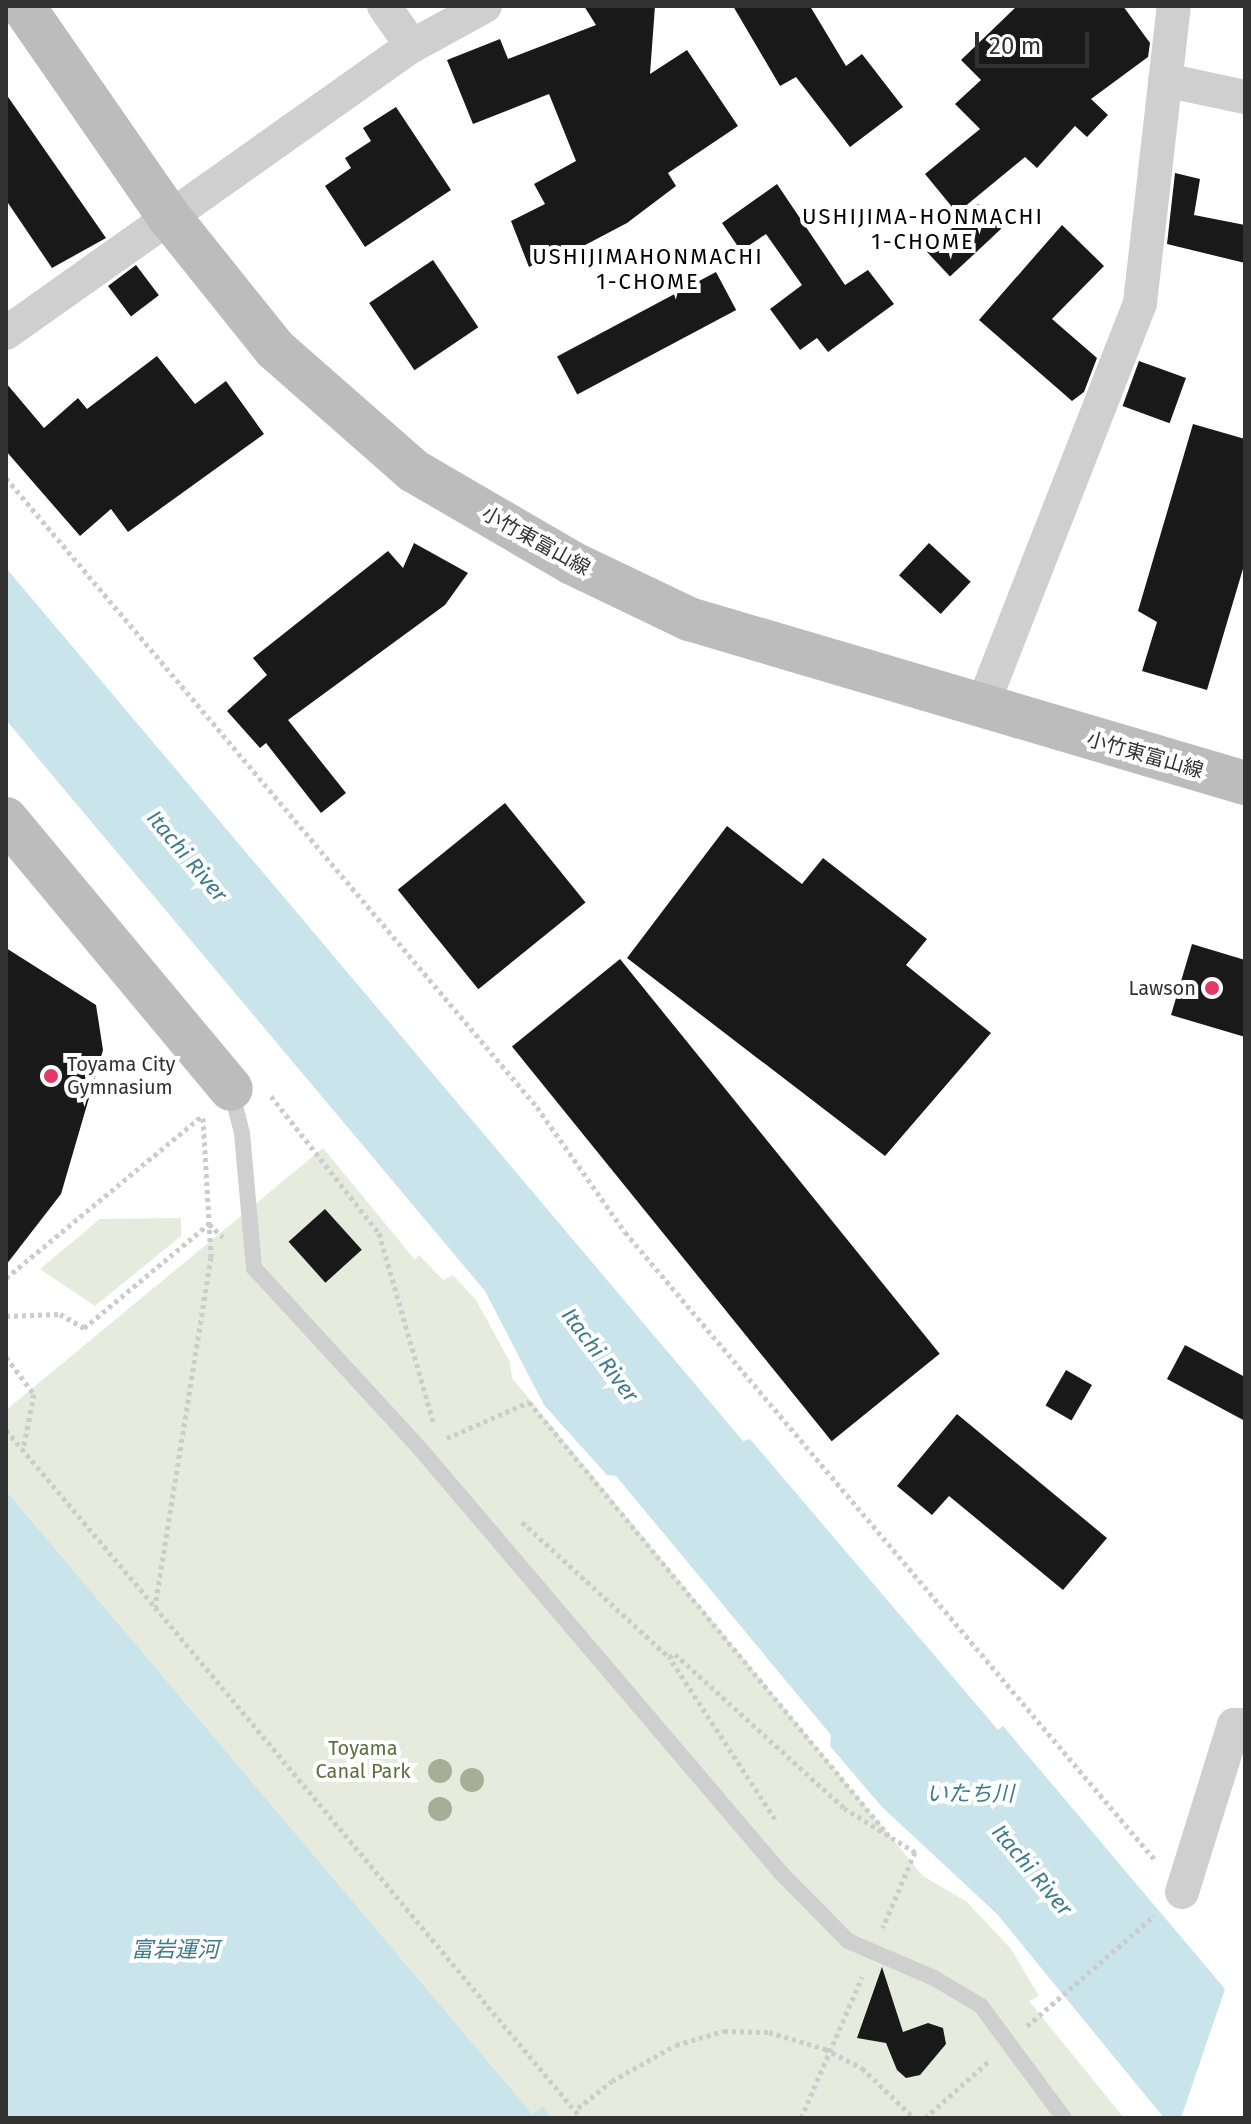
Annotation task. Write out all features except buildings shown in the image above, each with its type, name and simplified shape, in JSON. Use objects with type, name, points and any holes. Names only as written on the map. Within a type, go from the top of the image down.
[{"type":"street","name":"小竹東富山線","points":[[23,6],[170,218],[275,349],[414,471],[572,563],[689,619],[981,709],[1245,783]]},
{"type":"street","points":[[384,6],[412,46]]},
{"type":"street","points":[[6,333],[412,46],[485,6]]},
{"type":"street","points":[[981,709],[1140,303],[1174,6]]},
{"type":"street","points":[[1165,80],[1245,97]]},
{"type":"street","points":[[6,819],[217,1102]]},
{"type":"street","points":[[1173,1900],[1234,1725],[1245,1725]]},
{"type":"lane","points":[[217,1102],[242,1133],[254,1268],[422,1451],[781,1873],[848,1941],[871,1954],[934,1978],[981,2006],[1064,2118]]},
{"type":"path","points":[[6,478],[537,1107],[625,1232],[1173,1900],[1046,2007]]},
{"type":"path","points":[[155,1607],[211,1257],[209,1224],[217,1102]]},
{"type":"path","points":[[6,1278],[217,1102]]},
{"type":"path","points":[[209,1224],[254,1268]]},
{"type":"path","points":[[6,1316],[60,1314],[84,1328],[209,1224]]},
{"type":"path","points":[[6,1357],[34,1394],[23,1450]]},
{"type":"path","points":[[422,1451],[529,1402],[889,1836]]},
{"type":"path","points":[[6,1430],[578,2108],[581,2118]]},
{"type":"path","points":[[517,1517],[669,1657],[779,1826]]},
{"type":"path","points":[[669,1657],[675,1654],[844,1808],[915,1852],[880,1934],[869,1926]]},
{"type":"path","points":[[801,2118],[833,2053],[871,1954]]},
{"type":"path","points":[[578,2108],[612,2081],[676,2045],[724,2031],[769,2032],[833,2053],[862,2068],[914,2118]]},
{"type":"green space","name":"Toyama Canal Park","points":[[323,1148],[415,1260],[419,1255],[443,1280],[453,1275],[476,1300],[510,1362],[512,1378],[923,1876],[967,1902],[1011,1949],[1039,1996],[1029,2001],[1124,2118],[6,2118],[6,1410]]},
{"type":"green space","points":[[181,1218],[181,1236],[95,1306],[40,1269],[100,1219]]},
{"type":"water","name":"いたち川","points":[[6,568],[743,1441],[750,1439],[998,1730],[1003,1726],[1225,1989],[1181,2118],[1164,2118],[997,1914],[882,1807],[830,1746],[831,1735],[616,1476],[607,1475],[544,1405],[485,1291],[6,720]]},
{"type":"water","name":"富岩運河","points":[[6,1491],[532,2114],[543,2107],[552,2118],[6,2118]]},
{"type":"place","name":"Lawson","points":[[1212,988]]},
{"type":"place","name":"Toyama City Gymnasium","points":[[51,1076]]},
{"type":"district","name":"USHIJIMA-HONMACHI 1-CHOME","points":[[923,228]]},
{"type":"district","name":"USHIJIMAHONMACHI 1-CHOME","points":[[648,268]]},
{"type":"water label","name":"Itachi River","points":[[187,856]]},
{"type":"water label","name":"Itachi River","points":[[600,1355]]},
{"type":"water label","name":"Itachi River","points":[[1032,1870]]}]
